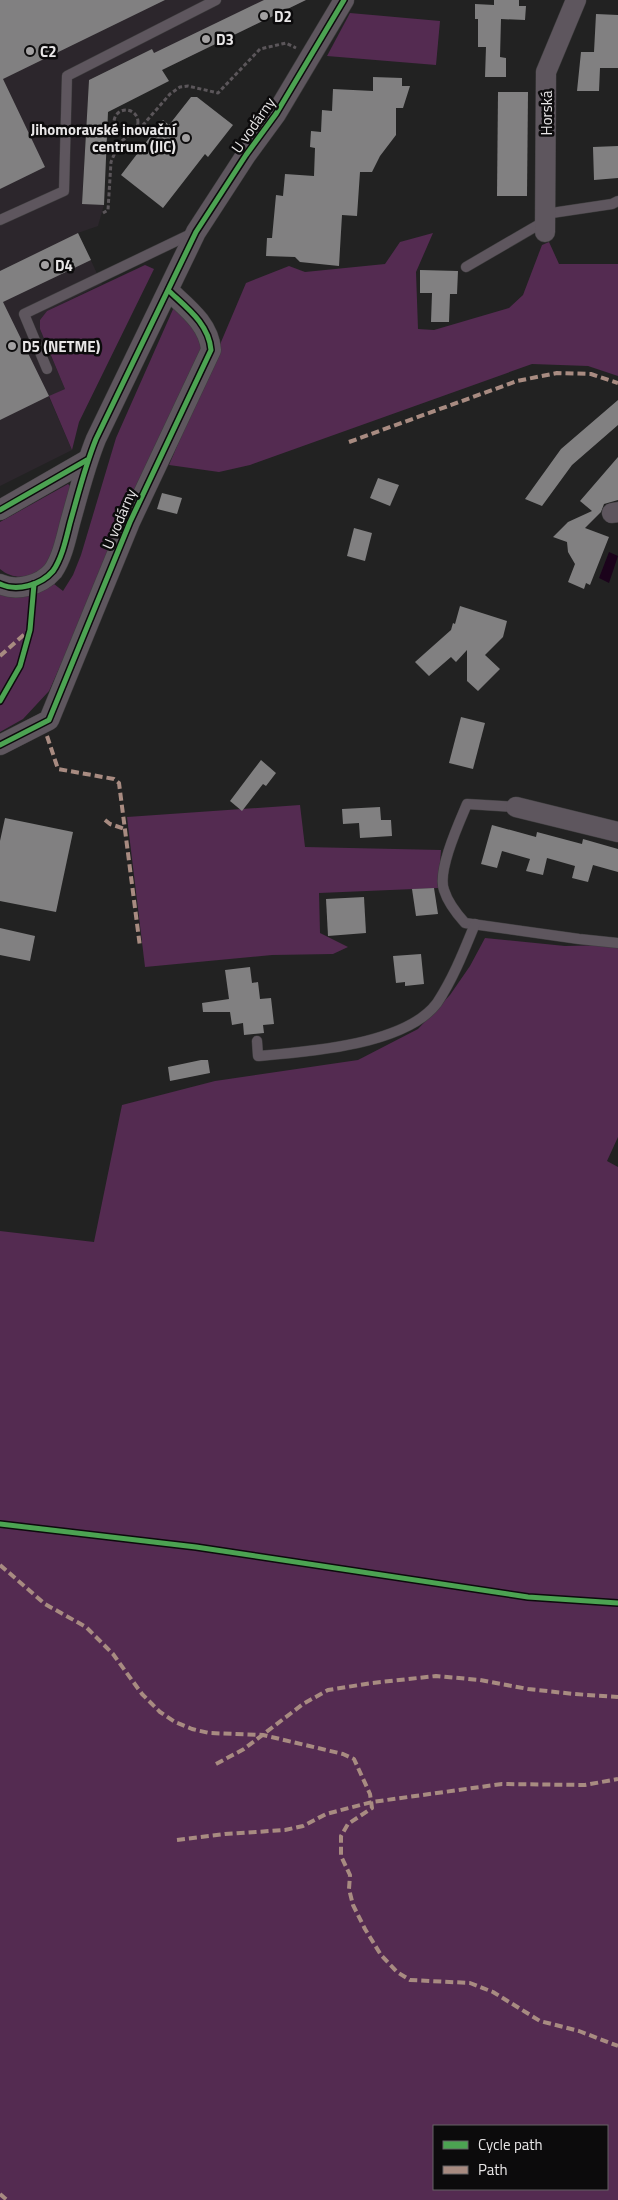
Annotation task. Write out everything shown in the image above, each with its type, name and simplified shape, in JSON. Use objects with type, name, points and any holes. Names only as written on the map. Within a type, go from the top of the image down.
[{"type":"street","name":"U vodárny","points":[[0,584],[12,588],[24,587],[34,584],[52,571],[64,546],[87,460],[196,232],[246,155],[276,114],[344,0]]},
{"type":"street","name":"Horská","points":[[545,222],[546,72],[576,0]]},
{"type":"street","name":"U vodárny","points":[[0,745],[50,720],[130,522],[211,350],[210,337],[206,329],[169,291]]},
{"type":"street","points":[[0,510],[87,460]]},
{"type":"street","points":[[516,807],[618,832]]},
{"type":"lane","points":[[0,220],[64,191],[67,76],[216,0]]},
{"type":"lane","points":[[466,267],[545,222],[618,201]]},
{"type":"lane","points":[[47,369],[24,314],[196,232]]},
{"type":"lane","points":[[516,807],[467,804],[447,853],[443,888],[454,912],[465,923],[618,943]]},
{"type":"lane","points":[[257,1041],[258,1056],[328,1049],[396,1031],[421,1018],[436,1004],[454,972],[475,924]]},
{"type":"path","points":[[103,213],[108,210],[109,172],[112,154],[118,143],[143,125],[170,94],[180,87],[188,86],[218,94],[260,49],[286,43],[300,50]]},
{"type":"path","points":[[131,111],[137,116],[138,124],[134,131],[127,134],[117,129],[115,118],[120,112],[131,111]]},
{"type":"shaded area","points":[[0,0],[306,0],[162,70],[152,49],[89,80],[82,203],[104,205],[98,226],[78,233],[102,284],[47,311],[40,320],[40,329],[65,389],[49,397],[72,450],[0,486]]},
{"type":"shaded area","points":[[350,13],[440,21],[436,65],[327,56]]},
{"type":"shaded area","points":[[433,233],[416,272],[418,329],[434,330],[509,308],[523,295],[542,245],[549,242],[559,264],[618,264],[618,376],[588,366],[532,364],[250,465],[219,472],[169,465],[246,283],[289,266],[305,272],[385,264],[400,242]]},
{"type":"shaded area","points":[[145,265],[154,269],[79,422],[72,450],[49,396],[65,389],[40,329],[40,320],[47,311]]},
{"type":"shaded area","points":[[174,307],[209,343],[152,462],[49,691],[23,719],[0,732],[0,591],[34,594],[54,584],[63,591],[73,575],[81,555],[116,438]]},
{"type":"shaded area","points":[[68,484],[71,487],[64,515],[55,547],[48,562],[38,572],[26,576],[12,576],[0,569],[0,522]]},
{"type":"shaded area","points":[[609,552],[618,556],[609,583],[599,578]]},
{"type":"shaded area","points":[[300,805],[305,847],[441,850],[438,888],[319,893],[320,933],[348,947],[333,954],[272,955],[145,967],[127,817]]},
{"type":"shaded area","points":[[485,938],[565,946],[618,946],[618,1137],[607,1161],[618,1167],[618,2200],[0,2200],[0,1231],[94,1242],[122,1105],[215,1081],[358,1060],[418,1029],[450,995],[470,966]]},
{"type":"building","name":"C2","points":[[0,0],[165,0],[3,79],[45,167],[0,189]]},
{"type":"building","points":[[264,0],[306,0],[162,70],[169,81],[108,112],[104,205],[82,204],[89,80],[152,49],[154,53]]},
{"type":"building","points":[[494,0],[519,0],[519,6],[526,6],[525,20],[501,19],[500,57],[506,58],[506,77],[485,77],[486,47],[478,47],[478,19],[475,19],[475,4],[494,5]]},
{"type":"building","points":[[596,14],[618,15],[618,68],[600,68],[599,91],[577,91],[581,52],[594,52]]},
{"type":"building","points":[[373,77],[402,78],[402,86],[410,86],[403,108],[396,108],[396,135],[380,156],[372,172],[360,172],[357,216],[342,215],[339,266],[300,262],[295,257],[266,256],[267,238],[272,238],[276,195],[283,196],[285,174],[314,176],[315,148],[310,147],[311,131],[321,132],[322,110],[332,111],[333,89],[373,91]]},
{"type":"building","points":[[498,92],[528,92],[527,196],[497,196]]},
{"type":"building","name":"Jihomoravské inovační centrum (JIC)","points":[[191,97],[197,97],[233,125],[208,157],[205,154],[163,208],[121,175],[163,120],[169,125]]},
{"type":"building","points":[[618,146],[618,178],[594,180],[593,147]]},
{"type":"building","points":[[78,233],[91,260],[3,302],[49,396],[0,420],[0,271]]},
{"type":"building","points":[[420,270],[458,271],[457,294],[450,294],[449,322],[431,322],[432,293],[420,293]]},
{"type":"building","points":[[618,400],[618,425],[572,465],[542,506],[525,499],[561,449]]},
{"type":"building","points":[[618,457],[618,500],[604,504],[601,512],[585,528],[609,537],[590,585],[586,583],[584,589],[568,582],[575,564],[568,552],[567,542],[553,537],[568,522],[592,511],[580,501]]},
{"type":"building","points":[[378,478],[399,485],[390,506],[370,498]]},
{"type":"building","points":[[162,493],[182,498],[177,514],[157,509]]},
{"type":"building","points":[[354,528],[372,533],[365,561],[347,556]]},
{"type":"building","points":[[460,606],[507,621],[503,637],[485,655],[500,669],[478,691],[467,681],[467,650],[456,662],[451,657],[429,676],[415,662],[451,630],[453,623],[455,624]]},
{"type":"building","points":[[461,717],[485,723],[473,769],[449,763]]},
{"type":"building","points":[[261,760],[276,773],[266,786],[263,784],[242,811],[230,801]]},
{"type":"building","points":[[380,807],[381,820],[391,820],[392,836],[360,838],[359,823],[343,824],[342,809]]},
{"type":"building","points":[[5,818],[73,832],[56,912],[0,901],[0,841]]},
{"type":"building","points":[[492,825],[536,837],[537,832],[582,844],[583,839],[618,849],[618,872],[593,865],[588,882],[572,878],[575,866],[547,858],[543,875],[526,871],[530,859],[502,851],[497,868],[481,864]]},
{"type":"building","points":[[434,888],[438,914],[416,916],[412,889]]},
{"type":"building","points":[[364,897],[366,933],[328,936],[326,899]]},
{"type":"building","points":[[0,928],[35,936],[30,961],[0,955]]},
{"type":"building","points":[[421,954],[424,984],[405,986],[405,982],[396,983],[393,956]]},
{"type":"building","points":[[250,967],[252,983],[258,982],[260,999],[271,998],[274,1024],[263,1025],[264,1033],[244,1035],[243,1023],[232,1025],[230,1012],[203,1012],[202,1003],[229,999],[225,970]]},
{"type":"building","points":[[208,1060],[210,1073],[170,1081],[168,1067]]},
{"type":"marked path","points":[[349,442],[517,381],[557,373],[591,374],[618,383]]},
{"type":"marked path","points":[[0,656],[28,631]]},
{"type":"marked path","points":[[47,736],[58,769],[114,779],[119,783],[140,947]]},
{"type":"marked path","points":[[105,820],[110,824],[125,829]]},
{"type":"marked path","points":[[0,1565],[45,1604],[86,1627],[113,1654],[142,1694],[160,1712],[175,1722],[209,1733],[263,1735],[343,1754],[354,1759],[370,1794],[372,1808],[348,1824],[341,1836],[341,1856],[350,1875],[349,1889],[353,1905],[381,1955],[397,1972],[410,1980],[470,1983],[493,1992],[540,2021],[579,2031],[618,2046]]},
{"type":"marked path","points":[[216,1764],[244,1749],[303,1704],[328,1690],[436,1676],[480,1680],[528,1689],[618,1697]]},
{"type":"marked path","points":[[177,1840],[225,1834],[285,1830],[303,1826],[326,1814],[372,1802],[502,1784],[585,1785],[618,1779]]},
{"type":"marked path","points":[[0,2194],[7,2200]]},
{"type":"cycle path","points":[[0,584],[14,587],[28,586],[48,576],[56,566],[96,439],[196,232],[246,155],[276,114],[344,0]]},
{"type":"cycle path","points":[[0,745],[49,720],[130,522],[211,350],[202,324],[169,291]]},
{"type":"cycle path","points":[[0,510],[87,460]]},
{"type":"cycle path","points":[[0,701],[20,666],[30,630],[34,584]]},
{"type":"cycle path","points":[[0,1524],[196,1547],[528,1597],[618,1603]]},
{"type":"place","name":"D2","points":[[264,16]]},
{"type":"place","name":"D3","points":[[206,39]]},
{"type":"place","name":"C2","points":[[30,51]]},
{"type":"place","name":"Jihomoravské inovační centrum (JIC)","points":[[186,138]]},
{"type":"place","name":"D4","points":[[45,265]]},
{"type":"place","name":"D5 (NETME)","points":[[12,346]]}]
